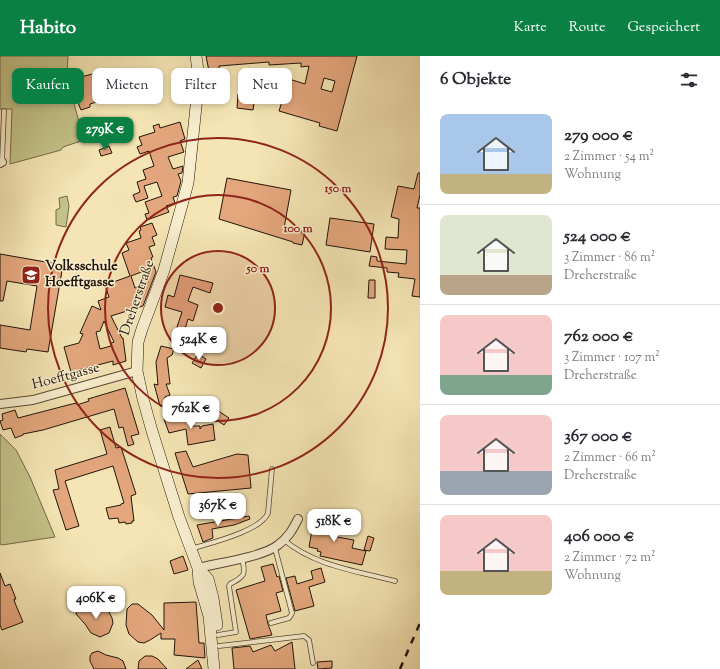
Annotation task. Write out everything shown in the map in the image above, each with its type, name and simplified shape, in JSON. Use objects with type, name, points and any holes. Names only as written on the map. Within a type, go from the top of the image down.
[{"type":"street","name":"Dreherstraße","points":[[196,56],[199,78],[188,183],[164,270],[138,342],[137,370],[143,399],[179,517],[198,568],[199,582],[208,616],[214,669]]},
{"type":"street","name":"Hoefftgasse","points":[[0,404],[33,400],[137,370]]},
{"type":"street","points":[[198,568],[258,554],[274,548],[293,531],[298,519]]},
{"type":"street","name":"Dreherstraße","points":[[198,568],[208,579],[213,598],[221,669]]},
{"type":"lane","points":[[1,163],[4,111]]},
{"type":"lane","points":[[191,549],[247,531],[266,518],[268,513],[272,469]]},
{"type":"lane","points":[[284,540],[307,556],[323,562],[394,581]]},
{"type":"lane","points":[[271,623],[289,618],[292,615],[274,548]]},
{"type":"lane","points":[[218,635],[236,632],[229,586],[244,575],[245,572],[242,558]]},
{"type":"lane","points":[[219,646],[304,636],[309,640],[312,663]]},
{"type":"shaded area","points":[[0,56],[68,56],[67,68],[12,68],[12,104],[74,104],[84,140],[63,147],[61,150],[10,164],[12,109],[0,109]]},
{"type":"shaded area","points":[[67,196],[69,206],[66,227],[56,225],[56,210],[60,208],[59,198]]},
{"type":"shaded area","points":[[0,434],[16,450],[30,477],[55,537],[2,545],[0,544]]},
{"type":"building","points":[[206,56],[357,56],[337,131],[319,126],[320,123],[279,111],[281,104],[292,104],[292,80],[305,84],[309,66],[301,67],[301,63],[269,65],[269,62],[219,66],[219,68],[208,68]],"holes":[[[324,78],[335,81],[332,92],[321,89]]]},
{"type":"building","points":[[92,74],[92,103],[90,104],[90,107],[81,110],[79,104],[84,104],[84,76]]},
{"type":"building","points":[[238,94],[238,104],[254,104],[253,110],[237,108]]},
{"type":"building","points":[[180,122],[185,139],[180,141],[184,152],[168,157],[173,169],[183,166],[182,173],[178,174],[181,181],[177,196],[173,197],[175,203],[166,206],[169,212],[147,220],[145,214],[149,213],[145,202],[162,196],[157,182],[144,186],[148,198],[136,202],[133,195],[140,192],[137,182],[146,179],[143,170],[154,166],[149,151],[140,154],[137,147],[142,145],[139,137],[155,132],[153,126],[159,124],[160,128]]},
{"type":"building","points":[[109,146],[112,153],[101,156],[99,150]]},
{"type":"building","points":[[418,173],[420,173],[420,195],[417,208],[420,208],[420,297],[412,296],[415,279],[398,277],[399,273],[387,272],[387,268],[369,266],[371,256],[377,257],[377,261],[406,264],[407,250],[385,249],[386,237],[398,238],[399,219],[391,217],[398,186],[414,189]]},
{"type":"building","points":[[227,178],[291,190],[284,228],[305,232],[302,245],[219,219]]},
{"type":"building","points":[[330,218],[374,224],[370,252],[326,245]]},
{"type":"building","points":[[152,223],[157,235],[152,237],[155,245],[149,247],[156,272],[143,306],[111,316],[123,338],[126,361],[113,365],[113,361],[71,372],[64,347],[79,343],[83,334],[80,333],[92,306],[101,310],[98,301],[109,297],[105,285],[130,276],[122,253],[129,250],[126,243],[141,238],[139,231],[141,230],[140,227]],"holes":[[[144,271],[148,283],[135,288],[131,276]],[[104,321],[114,342],[111,343],[111,346],[100,349],[96,332],[100,331]]]},
{"type":"building","points":[[0,254],[63,265],[48,352],[27,349],[26,352],[0,348],[0,325],[30,330],[37,286],[7,281],[3,301],[0,301]]},
{"type":"building","points":[[180,275],[213,283],[210,293],[193,287],[188,301],[198,305],[193,321],[188,319],[184,332],[176,330],[182,312],[165,307],[168,295],[174,297]]},
{"type":"building","points":[[369,280],[375,280],[375,298],[368,298]]},
{"type":"building","points":[[161,346],[174,349],[172,355],[167,358],[170,384],[166,384],[170,395],[165,397],[165,406],[160,406],[154,384],[158,385],[156,362]]},
{"type":"building","points":[[198,354],[206,359],[201,368],[192,363]]},
{"type":"building","points":[[125,388],[139,434],[131,436],[134,444],[128,446],[123,427],[119,428],[114,409],[43,430],[23,434],[15,438],[11,428],[3,430],[0,421],[3,420],[2,414],[15,410],[18,418],[72,404],[77,403],[77,405],[89,401],[88,399]]},
{"type":"building","points":[[197,399],[199,402],[199,410],[185,411],[185,400]]},
{"type":"building","points":[[210,408],[216,412],[217,410],[229,418],[224,425],[207,414]]},
{"type":"building","points":[[188,414],[190,426],[200,426],[200,429],[202,426],[213,424],[215,440],[188,445],[186,429],[169,433],[164,419]]},
{"type":"building","points":[[110,427],[116,448],[121,447],[136,494],[131,496],[134,521],[126,524],[125,522],[119,523],[118,518],[109,519],[106,508],[124,503],[113,466],[65,481],[79,526],[66,530],[53,490],[59,489],[55,470],[107,454],[100,430]]},
{"type":"building","points":[[186,451],[193,467],[237,454],[248,455],[251,488],[188,494],[175,453]]},
{"type":"building","points":[[249,516],[250,519],[234,525],[212,529],[213,538],[203,542],[197,525]]},
{"type":"building","points":[[314,519],[339,524],[337,537],[354,540],[352,548],[366,551],[362,565],[320,556],[321,552],[317,551],[318,549],[309,547],[312,530],[309,528]]},
{"type":"building","points":[[368,536],[374,538],[370,551],[364,550]]},
{"type":"building","points":[[183,556],[188,570],[174,574],[170,561]]},
{"type":"building","points":[[273,564],[277,577],[279,576],[283,591],[276,593],[281,611],[266,615],[272,635],[250,639],[236,590],[265,581],[261,567]]},
{"type":"building","points":[[321,568],[325,582],[309,587],[314,606],[295,611],[286,578],[295,576],[297,584],[313,579],[311,571]]},
{"type":"building","points":[[0,573],[5,586],[10,584],[16,599],[14,599],[15,603],[23,622],[2,630],[0,625]]},
{"type":"building","points":[[196,602],[199,643],[204,643],[205,658],[174,655],[175,639],[161,639],[161,633],[144,643],[138,642],[129,634],[126,625],[127,609],[132,604],[138,604],[152,615],[164,630],[164,603]]},
{"type":"building","points":[[80,605],[103,609],[109,612],[113,623],[109,633],[100,637],[91,633],[76,614]]},
{"type":"building","points":[[292,642],[295,669],[234,669],[232,648],[250,646],[253,652],[271,645],[275,651]]},
{"type":"building","points":[[98,651],[123,661],[126,669],[94,669],[90,661],[90,656],[92,653]]},
{"type":"building","points":[[145,656],[152,656],[158,659],[167,669],[138,669],[139,661]]},
{"type":"building","points":[[198,660],[202,669],[186,669]]},
{"type":"building","points":[[332,661],[332,668],[318,669],[317,662]]},
{"type":"railway","points":[[400,669],[420,623]]},
{"type":"place","name":"Volksschule Hoefftgasse","points":[[31,275]]}]
